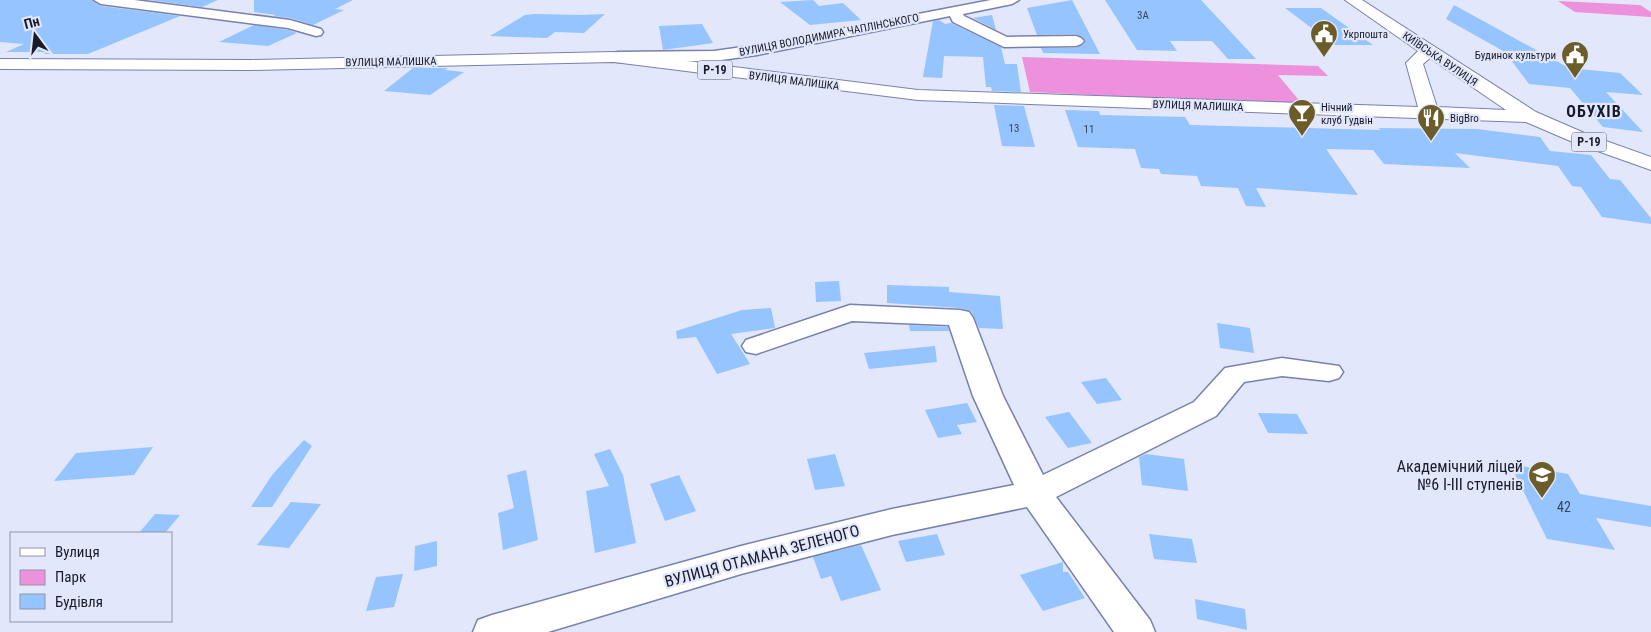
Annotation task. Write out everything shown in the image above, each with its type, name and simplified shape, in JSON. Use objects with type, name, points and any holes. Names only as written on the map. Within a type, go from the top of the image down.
[{"type":"main road","name":"КИЇВСЬКА ВУЛИЦЯ","points":[[1352,0],[1529,116]]},
{"type":"main road","points":[[1428,50],[1414,63],[1429,113]]},
{"type":"main road","name":"ВУЛИЦЯ МАЛИШКА","points":[[0,64],[250,65],[614,57],[918,95],[1529,116]]},
{"type":"main road","name":"Р-19","points":[[1529,116],[1649,165]]},
{"type":"street","points":[[101,0],[290,24],[316,32]]},
{"type":"street","name":"ВУЛИЦЯ ВОЛОДИМИРА ЧАПЛІНСЬКОГО","points":[[614,57],[714,56],[757,50],[1012,0]]},
{"type":"street","points":[[954,11],[958,19],[1004,42],[1076,41]]},
{"type":"street","points":[[756,346],[850,313],[960,318],[988,396],[1035,493],[1136,632]]},
{"type":"street","name":"ВУЛИЦЯ ОТАМАНА ЗЕЛЕНОГО","points":[[492,632],[741,560],[892,522],[1035,493],[1205,409],[1235,374],[1282,367],[1329,372]]},
{"type":"green space","points":[[1558,1],[1640,5],[1651,12],[1651,17],[1575,12]]},
{"type":"green space","points":[[1022,57],[1318,66],[1328,76],[1278,75],[1303,105],[1030,92]]},
{"type":"building","points":[[0,0],[92,0],[101,6],[180,16],[88,54],[6,52],[24,44],[0,42]]},
{"type":"building","points":[[149,0],[218,0],[202,7]]},
{"type":"building","points":[[254,0],[353,0],[335,9],[344,10],[313,25],[291,18],[254,12]]},
{"type":"building","points":[[813,0],[819,6],[843,3],[861,20],[810,25],[780,2]]},
{"type":"building","points":[[1072,0],[1100,54],[1043,53],[1041,48],[1076,48],[1086,41],[1076,34],[1037,35],[1027,8]]},
{"type":"building","points":[[1105,0],[1201,0],[1256,59],[1228,59],[1212,41],[1170,41],[1177,51],[1137,50]]},
{"type":"building","points":[[1454,5],[1569,68],[1620,73],[1643,95],[1606,92],[1643,132],[1603,127],[1570,88],[1529,84],[1505,52],[1446,19]]},
{"type":"building","points":[[1285,8],[1321,8],[1373,45],[1334,45]]},
{"type":"building","points":[[605,14],[584,33],[555,32],[547,38],[490,36],[525,15]]},
{"type":"building","points":[[992,15],[996,30],[973,18]]},
{"type":"building","points":[[939,20],[945,24],[951,23],[1001,47],[1005,64],[1017,64],[1021,92],[992,91],[991,87],[986,87],[983,57],[944,56],[942,78],[923,77],[933,21]]},
{"type":"building","points":[[702,24],[713,43],[663,50],[659,26]]},
{"type":"building","points":[[254,25],[297,33],[268,46],[219,42]]},
{"type":"building","points":[[413,68],[448,68],[445,70],[464,72],[430,95],[384,91]]},
{"type":"building","points":[[994,105],[1024,106],[1035,147],[1002,146]]},
{"type":"building","points":[[1065,110],[1099,111],[1100,115],[1185,117],[1190,125],[1381,130],[1378,128],[1477,129],[1540,137],[1550,151],[1591,155],[1610,179],[1620,180],[1651,218],[1651,224],[1602,217],[1581,187],[1572,186],[1558,166],[1455,153],[1470,168],[1384,164],[1373,150],[1326,149],[1358,195],[1256,188],[1266,207],[1246,206],[1238,188],[1201,186],[1197,176],[1161,174],[1159,169],[1141,168],[1135,149],[1078,147]]},
{"type":"building","points":[[839,281],[841,301],[816,302],[815,282]]},
{"type":"building","points":[[887,285],[949,287],[949,292],[1000,296],[1003,329],[979,328],[971,311],[960,308],[887,303]]},
{"type":"building","points":[[771,308],[775,328],[731,334],[750,364],[717,374],[696,337],[677,339],[676,331],[742,310]]},
{"type":"building","points":[[1217,323],[1250,328],[1254,353],[1220,348]]},
{"type":"building","points":[[909,325],[948,327],[949,331],[910,331]]},
{"type":"building","points":[[935,346],[937,362],[869,369],[864,353]]},
{"type":"building","points":[[1106,378],[1122,400],[1097,404],[1081,382]]},
{"type":"building","points":[[967,403],[977,422],[957,425],[962,434],[938,438],[925,410]]},
{"type":"building","points":[[1069,412],[1092,443],[1068,448],[1045,417]]},
{"type":"building","points":[[1258,413],[1297,414],[1308,434],[1268,433]]},
{"type":"building","points":[[304,440],[312,446],[272,507],[251,507],[272,475]]},
{"type":"building","points":[[153,447],[134,475],[54,481],[76,453]]},
{"type":"building","points":[[610,449],[623,475],[636,543],[595,553],[586,491],[609,486],[594,454]]},
{"type":"building","points":[[835,454],[845,486],[815,490],[807,459]]},
{"type":"building","points":[[1146,454],[1184,459],[1188,491],[1142,485],[1139,457]]},
{"type":"building","points":[[1510,464],[1568,474],[1580,494],[1651,506],[1651,527],[1596,518],[1615,550],[1547,539]]},
{"type":"building","points":[[526,470],[538,540],[503,550],[498,513],[514,508],[507,475]]},
{"type":"building","points":[[679,475],[696,511],[665,521],[650,484]]},
{"type":"building","points":[[291,502],[321,504],[289,548],[257,545]]},
{"type":"building","points":[[155,514],[180,515],[166,532],[140,532]]},
{"type":"building","points":[[937,534],[945,555],[906,562],[898,541]]},
{"type":"building","points":[[1149,534],[1192,539],[1197,563],[1154,559]]},
{"type":"building","points":[[437,541],[437,566],[414,571],[415,546]]},
{"type":"building","points":[[861,545],[881,590],[841,601],[831,576],[821,579],[813,557]]},
{"type":"building","points":[[1063,562],[1063,572],[1068,572],[1085,598],[1043,611],[1020,575]]},
{"type":"building","points":[[403,574],[394,607],[366,611],[376,577]]},
{"type":"building","points":[[1195,599],[1245,609],[1247,630],[1197,619]]},
{"type":"place","name":"Укрпошта","points":[[1324,58]]},
{"type":"place","name":"Будинок культури","points":[[1575,79]]},
{"type":"place","name":"Нічний клуб Гудвін","points":[[1302,137]]},
{"type":"place","name":"BigBro","points":[[1431,142]]},
{"type":"place","name":"Академічний ліцей №6 І-ІІІ ступенів","points":[[1542,499]]},
{"type":"district","name":"ОБУХІВ","points":[[1594,111]]}]
